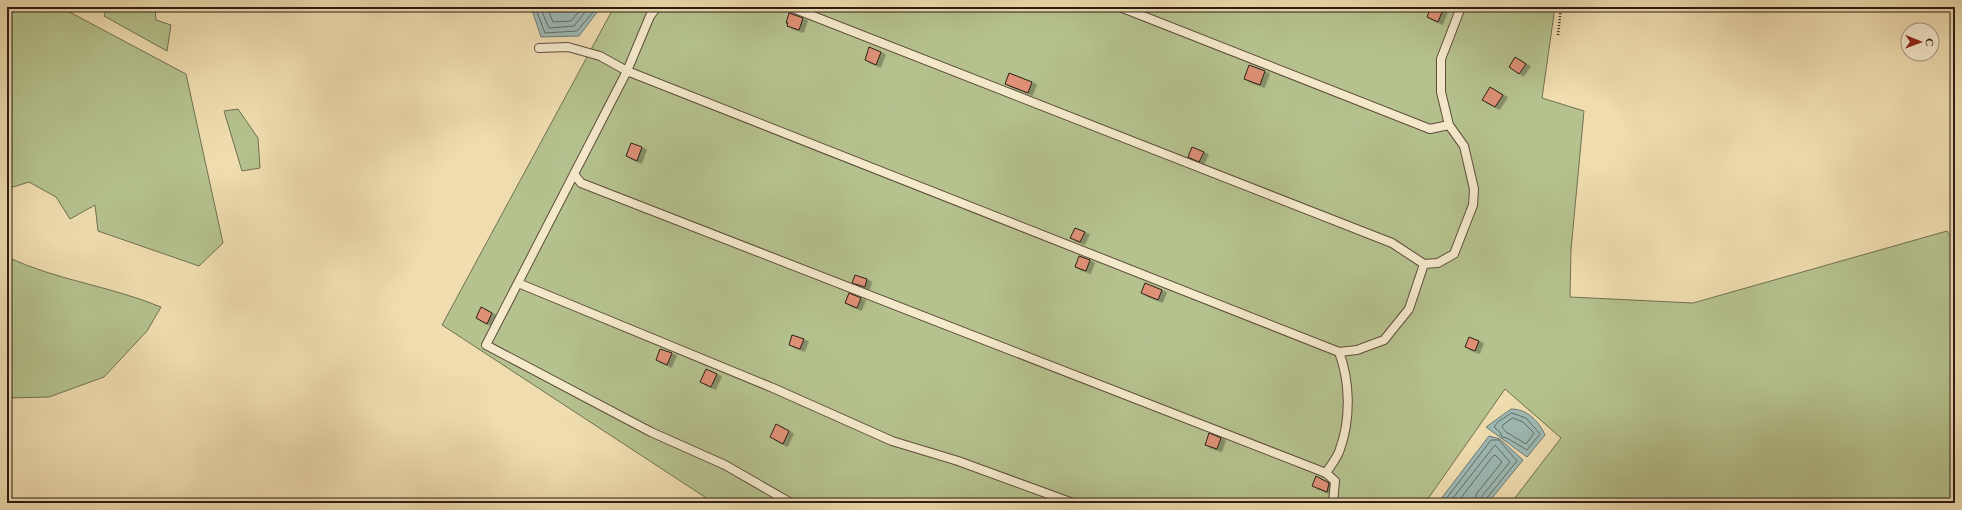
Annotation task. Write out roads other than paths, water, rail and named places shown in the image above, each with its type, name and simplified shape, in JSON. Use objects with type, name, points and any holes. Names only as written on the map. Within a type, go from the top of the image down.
[{"type":"lane","points":[[657,7],[650,16],[627,71],[486,345],[651,432],[725,465],[791,503]]},
{"type":"lane","points":[[790,7],[1392,243],[1424,264],[1438,263],[1454,254],[1473,205],[1474,189],[1464,146],[1449,125],[1441,92],[1441,59],[1457,8]]},
{"type":"lane","points":[[1120,7],[1430,129],[1449,125]]},
{"type":"lane","points":[[539,48],[568,47],[600,56],[627,71],[1338,352],[1358,350],[1384,340],[1409,309],[1424,264]]},
{"type":"lane","points":[[574,174],[581,183],[1326,473],[1335,481],[1333,503]]},
{"type":"lane","points":[[518,283],[773,388],[892,441],[958,462],[1073,503]]},
{"type":"lane","points":[[1326,473],[1340,450],[1346,423],[1344,368],[1338,352]]},
{"type":"water","points":[[531,7],[598,7],[598,11],[579,36],[541,37]]},
{"type":"water","points":[[1511,409],[1522,411],[1532,417],[1545,435],[1527,457],[1486,427]]},
{"type":"water","points":[[1489,436],[1500,439],[1523,460],[1488,503],[1430,503],[1440,500]]}]
